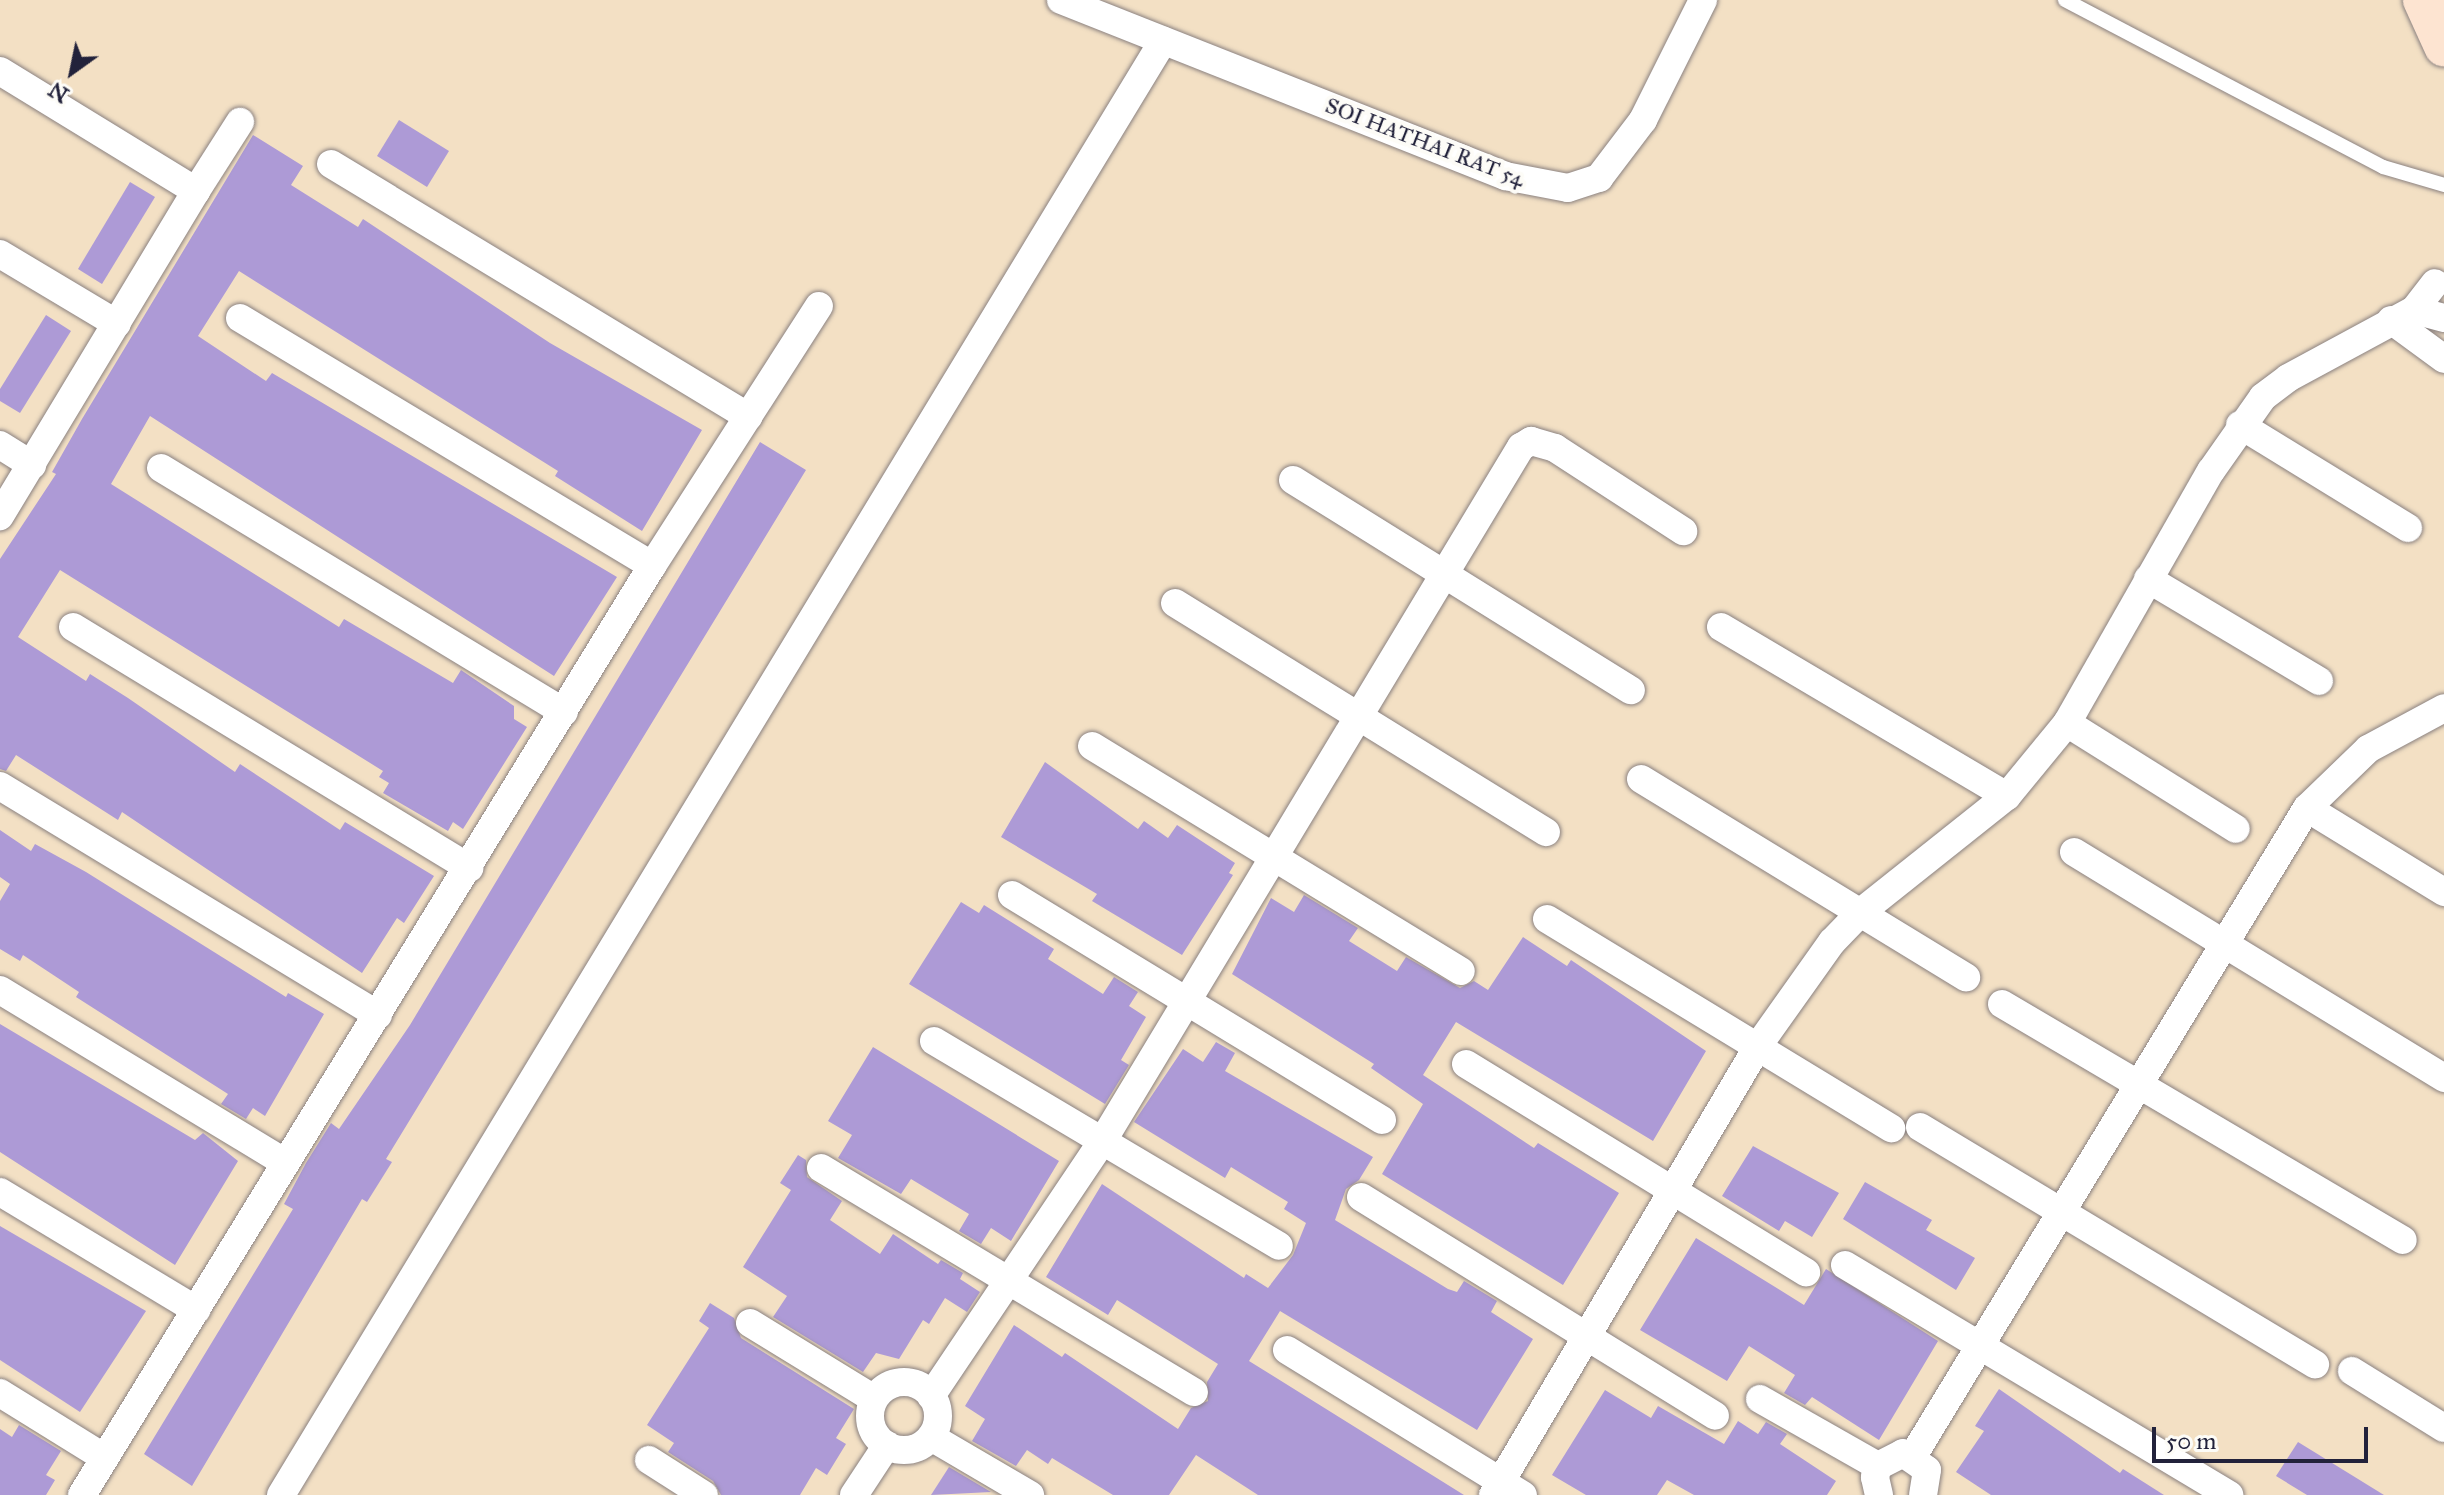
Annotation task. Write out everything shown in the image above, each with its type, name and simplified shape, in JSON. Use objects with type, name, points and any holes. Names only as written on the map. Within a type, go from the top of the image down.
[{"type":"main road","points":[[2423,0],[2444,43]]},
{"type":"street","name":"SOI HATHAI RAT 54","points":[[1061,0],[1505,176],[1568,188],[1599,178],[1643,120],[1703,0]]},
{"type":"street","points":[[281,1495],[1163,41]]},
{"type":"street","points":[[0,71],[196,191]]},
{"type":"street","points":[[0,516],[240,122]]},
{"type":"street","points":[[331,164],[748,417]]},
{"type":"street","points":[[0,254],[117,324]]},
{"type":"street","points":[[1287,1350],[1506,1490],[1586,1333],[1758,1046],[1825,951],[1861,912],[2007,796],[2067,723],[2240,425],[2288,378],[2403,315],[2435,283]]},
{"type":"street","points":[[82,1495],[470,868],[652,566],[819,306]]},
{"type":"street","points":[[2403,315],[2444,318]]},
{"type":"street","points":[[2403,315],[2444,359]]},
{"type":"street","points":[[240,318],[652,566]]},
{"type":"street","points":[[2240,425],[2408,528]]},
{"type":"street","points":[[931,1396],[1102,1142],[1185,998],[1521,447],[1531,441],[1555,448],[1683,531]]},
{"type":"street","points":[[0,445],[32,465]]},
{"type":"street","points":[[161,468],[564,712]]},
{"type":"street","points":[[1293,480],[1441,575],[1631,690]]},
{"type":"street","points":[[2148,579],[2319,681]]},
{"type":"street","points":[[1175,603],[1546,832]]},
{"type":"street","points":[[73,627],[470,868]]},
{"type":"street","points":[[1721,627],[2007,796]]},
{"type":"street","points":[[1913,1456],[2307,808],[2368,749],[2440,715]]},
{"type":"street","points":[[2067,723],[2236,829]]},
{"type":"street","points":[[1092,746],[1461,971]]},
{"type":"street","points":[[1641,779],[1966,977]]},
{"type":"street","points":[[0,786],[378,1015]]},
{"type":"street","points":[[2307,808],[2444,892]]},
{"type":"street","points":[[2074,852],[2444,1078]]},
{"type":"street","points":[[1012,895],[1382,1120]]},
{"type":"street","points":[[1547,919],[1891,1128]]},
{"type":"street","points":[[0,990],[286,1163]]},
{"type":"street","points":[[2002,1004],[2403,1240]]},
{"type":"street","points":[[934,1041],[1279,1246]]},
{"type":"street","points":[[1466,1064],[1806,1272]]},
{"type":"street","points":[[1920,1127],[2315,1364]]},
{"type":"street","points":[[821,1168],[1194,1392]]},
{"type":"street","points":[[0,1192],[196,1310]]},
{"type":"street","points":[[1361,1197],[1586,1333],[1715,1416]]},
{"type":"street","points":[[1845,1265],[2230,1495]]},
{"type":"street","points":[[750,1323],[874,1399]]},
{"type":"street","points":[[2352,1371],[2444,1428]]},
{"type":"street","points":[[907,1382],[931,1396],[938,1421],[931,1437],[911,1449],[887,1445],[873,1430],[874,1399],[888,1386],[907,1382]]},
{"type":"street","points":[[0,1393],[105,1458]]},
{"type":"street","points":[[1760,1399],[1876,1486],[1894,1455],[1913,1456],[1927,1470],[1928,1493]]},
{"type":"street","points":[[931,1437],[1030,1495]]},
{"type":"street","points":[[854,1495],[887,1445]]},
{"type":"street","points":[[649,1460],[704,1495]]},
{"type":"lane","points":[[2065,0],[2383,167],[2444,185]]},
{"type":"building","points":[[399,120],[449,151],[427,187],[377,156]]},
{"type":"building","points":[[253,135],[303,166],[291,185],[358,227],[363,219],[550,343],[702,430],[642,531],[555,476],[558,471],[239,271],[198,336],[266,381],[272,373],[617,577],[554,676],[150,416],[111,484],[339,627],[344,619],[453,683],[461,670],[514,706],[514,719],[527,727],[463,829],[453,822],[448,831],[383,793],[389,783],[379,777],[383,771],[60,570],[18,637],[86,681],[90,674],[235,772],[240,764],[340,830],[345,822],[434,876],[404,923],[397,918],[362,973],[122,812],[118,820],[16,755],[6,771],[0,769],[0,559],[56,474],[52,472],[82,419]]},
{"type":"building","points":[[130,182],[155,197],[102,284],[78,269]]},
{"type":"building","points":[[46,315],[71,331],[20,413],[0,401],[0,389]]},
{"type":"building","points":[[760,442],[806,470],[386,1159],[392,1162],[367,1202],[362,1199],[192,1486],[144,1454],[293,1209],[284,1204],[306,1163],[331,1123],[339,1129],[410,1025]]},
{"type":"building","points":[[1045,762],[1138,829],[1144,821],[1168,838],[1177,825],[1235,863],[1229,873],[1233,875],[1182,955],[1092,901],[1097,894],[1001,837]]},
{"type":"building","points":[[0,830],[31,851],[35,844],[86,872],[286,997],[288,993],[324,1014],[265,1116],[253,1108],[246,1119],[221,1104],[228,1094],[76,997],[79,992],[23,955],[20,961],[0,949],[0,901],[10,884],[0,877]]},
{"type":"building","points":[[1304,895],[1358,928],[1349,941],[1397,971],[1406,957],[1460,988],[1474,981],[1488,990],[1523,937],[1567,966],[1571,960],[1706,1051],[1653,1141],[1456,1022],[1423,1075],[1534,1148],[1538,1143],[1619,1193],[1563,1285],[1382,1174],[1423,1104],[1371,1068],[1374,1064],[1232,974],[1271,898],[1294,912]]},
{"type":"building","points":[[961,902],[979,913],[984,905],[1054,949],[1048,959],[1103,994],[1114,977],[1138,992],[1129,1006],[1146,1017],[1121,1060],[1129,1065],[1105,1104],[909,984]]},
{"type":"building","points":[[0,1024],[195,1140],[203,1133],[238,1161],[175,1265],[0,1152]]},
{"type":"building","points":[[1216,1042],[1235,1053],[1225,1071],[1373,1157],[1359,1180],[1346,1189],[1335,1220],[1448,1289],[1457,1292],[1464,1281],[1497,1301],[1491,1312],[1533,1339],[1477,1430],[1280,1311],[1249,1361],[1464,1495],[1258,1495],[1196,1455],[1169,1495],[1113,1495],[1052,1458],[1048,1464],[1027,1450],[1016,1466],[972,1441],[985,1419],[965,1406],[1014,1325],[1062,1357],[1065,1353],[1178,1429],[1191,1408],[1208,1401],[1207,1382],[1218,1364],[1117,1300],[1108,1315],[1046,1277],[1102,1184],[1244,1278],[1246,1274],[1268,1288],[1293,1255],[1306,1223],[1284,1209],[1288,1202],[1231,1167],[1225,1178],[1134,1122],[1183,1049],[1203,1062]]},
{"type":"building","points":[[873,1047],[1059,1161],[1011,1241],[991,1228],[981,1244],[959,1231],[969,1214],[911,1179],[901,1194],[838,1158],[852,1135],[828,1121]]},
{"type":"building","points":[[1753,1146],[1839,1193],[1812,1237],[1785,1221],[1779,1231],[1722,1196]]},
{"type":"building","points":[[798,1155],[806,1160],[807,1177],[842,1201],[830,1220],[880,1254],[893,1234],[938,1264],[941,1260],[963,1273],[960,1279],[980,1292],[967,1312],[945,1298],[929,1324],[923,1320],[899,1359],[876,1353],[863,1372],[773,1317],[787,1296],[743,1267],[791,1190],[780,1183]]},
{"type":"building","points":[[1865,1182],[1932,1220],[1926,1230],[1975,1258],[1956,1290],[1843,1219]]},
{"type":"building","points":[[0,1226],[146,1311],[80,1412],[0,1360]]},
{"type":"building","points":[[1696,1238],[1804,1305],[1826,1269],[1938,1341],[1879,1440],[1812,1397],[1805,1405],[1784,1393],[1795,1375],[1749,1346],[1727,1381],[1640,1330]]},
{"type":"building","points":[[710,1303],[734,1318],[741,1338],[854,1409],[836,1438],[846,1444],[827,1475],[816,1468],[800,1495],[721,1495],[713,1481],[668,1452],[674,1443],[647,1425],[709,1328],[699,1321]]},
{"type":"building","points":[[1999,1389],[2120,1473],[2123,1469],[2164,1495],[1991,1495],[1956,1472],[1984,1431],[1975,1426]]},
{"type":"building","points":[[1605,1390],[1651,1418],[1658,1406],[1724,1444],[1738,1421],[1758,1434],[1766,1422],[1787,1434],[1780,1444],[1836,1481],[1827,1495],[1694,1495],[1667,1480],[1657,1495],[1586,1495],[1552,1475]]},
{"type":"building","points":[[19,1425],[61,1451],[46,1475],[55,1480],[46,1495],[0,1495],[0,1429],[12,1437]]},
{"type":"building","points":[[2298,1442],[2384,1495],[2307,1495],[2276,1476]]},
{"type":"building","points":[[949,1467],[991,1492],[931,1495]]}]
